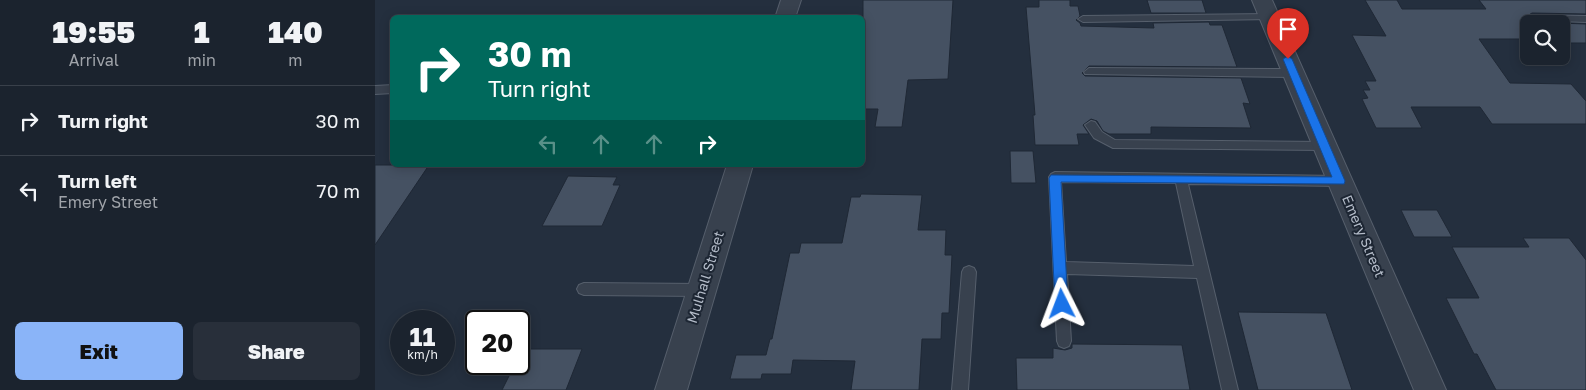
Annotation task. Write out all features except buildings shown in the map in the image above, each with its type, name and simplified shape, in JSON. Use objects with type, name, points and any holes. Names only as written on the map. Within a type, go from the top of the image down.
[{"type":"street","points":[[786,15],[791,0]]},
{"type":"street","name":"Emery Street","points":[[1266,9],[1431,390]]},
{"type":"street","name":"Mulhall Street","points":[[671,390],[739,167]]},
{"type":"lane","points":[[1083,19],[1266,9]]},
{"type":"lane","points":[[1570,19],[1586,19]]},
{"type":"lane","points":[[1089,72],[1294,73]]},
{"type":"lane","points":[[375,90],[390,90]]},
{"type":"lane","points":[[1091,125],[1098,135],[1113,144],[1325,146]]},
{"type":"lane","points":[[1064,341],[1055,178],[1340,181]]},
{"type":"lane","points":[[1181,179],[1201,272],[1230,390]]},
{"type":"lane","points":[[1060,268],[1201,272]]},
{"type":"lane","points":[[960,390],[969,272]]},
{"type":"lane","points":[[584,290],[701,290]]},
{"type":"route","points":[[1062,304],[1055,178],[1340,181],[1288,59]]}]
